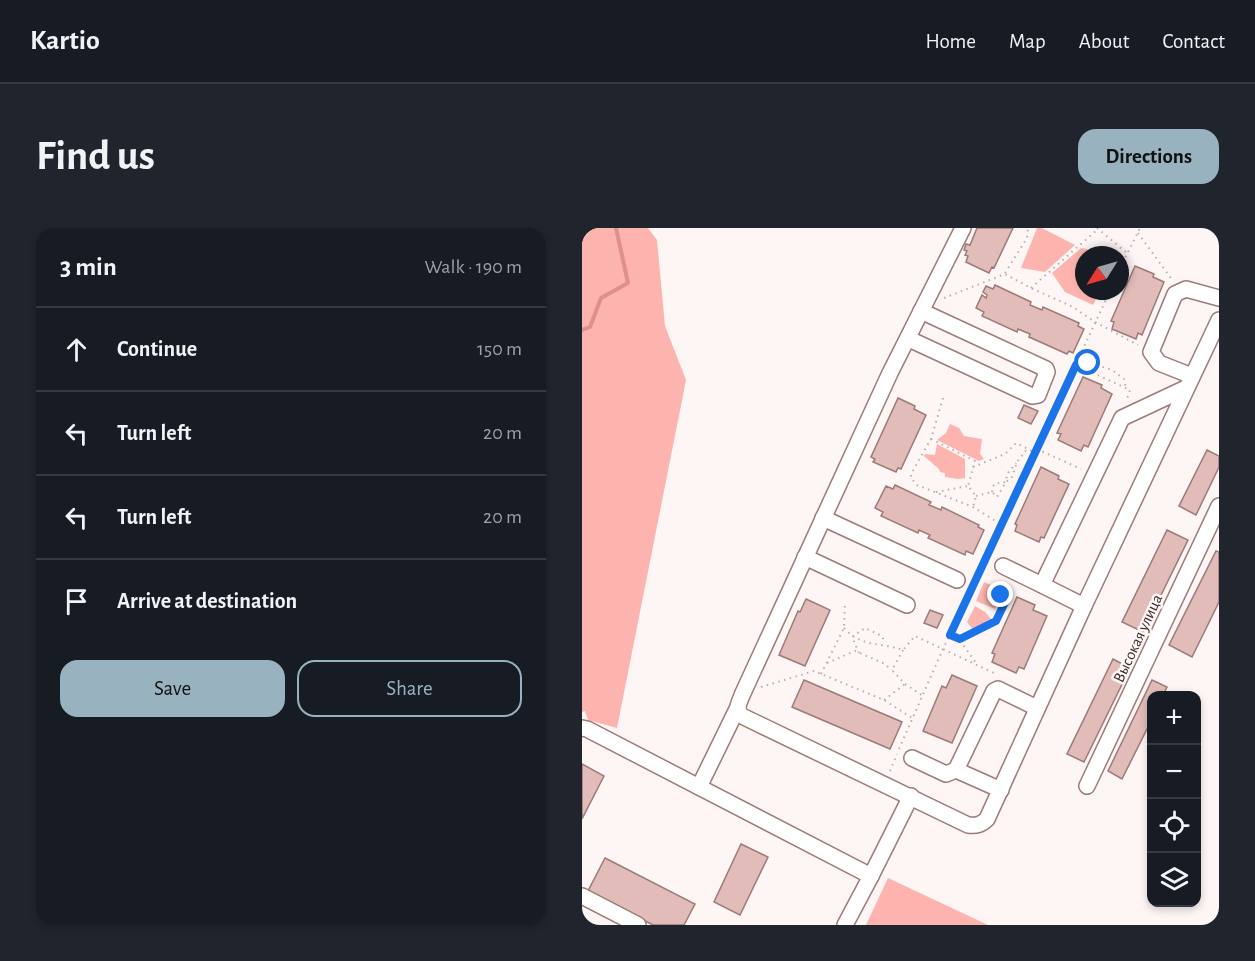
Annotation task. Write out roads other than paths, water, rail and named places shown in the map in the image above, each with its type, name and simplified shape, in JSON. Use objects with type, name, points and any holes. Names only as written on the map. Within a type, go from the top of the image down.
[{"type":"street","points":[[699,787],[890,373],[963,228]]},
{"type":"street","points":[[1189,382],[1159,363],[1151,352],[1175,294],[1180,290],[1186,289],[1219,298]]},
{"type":"street","points":[[909,339],[1032,396],[1038,395],[1047,372],[1044,368],[921,309]]},
{"type":"street","points":[[741,700],[740,715],[968,825],[982,824],[987,819],[1001,790],[1084,606],[1219,320]]},
{"type":"street","points":[[1042,585],[1122,418],[1189,382]]},
{"type":"street","name":"Высокая улица","points":[[1087,786],[1219,506]]},
{"type":"street","points":[[823,518],[957,580]]},
{"type":"street","points":[[805,557],[908,605]]},
{"type":"street","points":[[1003,566],[1084,606]]},
{"type":"street","points":[[912,758],[946,774],[956,770],[994,691],[998,689],[1037,708]]},
{"type":"street","points":[[582,728],[871,876]]},
{"type":"street","points":[[956,770],[1001,790]]},
{"type":"street","points":[[845,925],[910,796]]},
{"type":"street","points":[[582,896],[638,925]]},
{"type":"waterway","points":[[582,330],[590,327],[601,298],[628,283],[616,228]]}]
